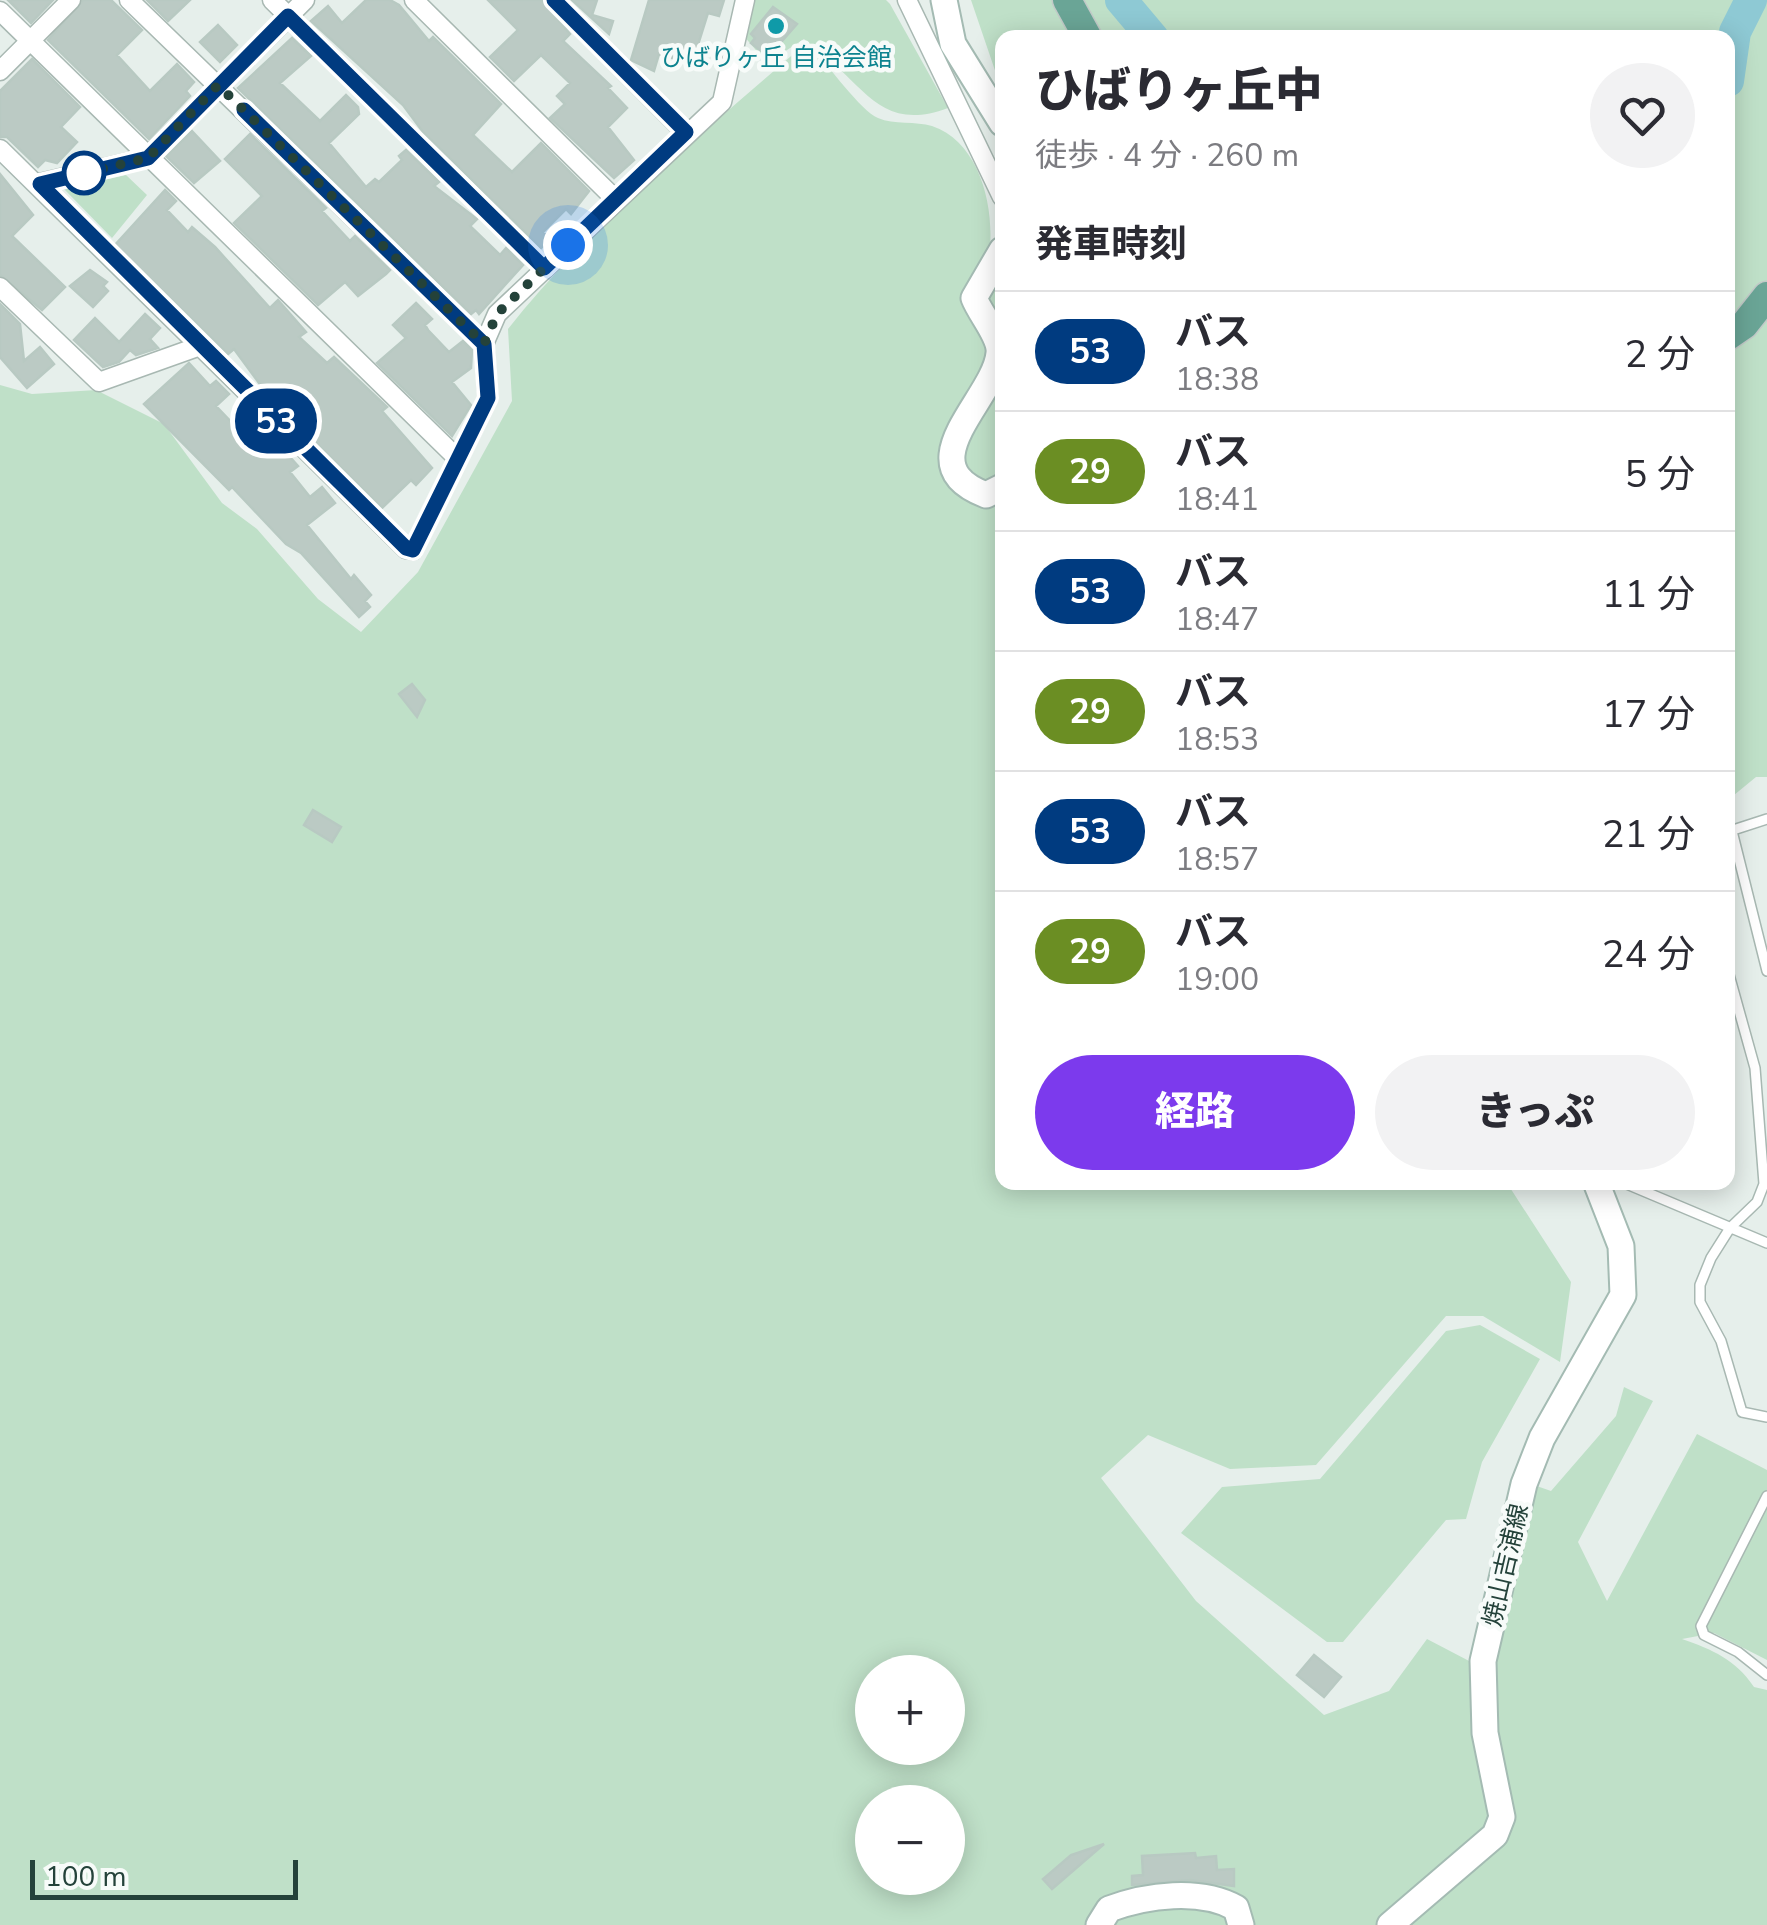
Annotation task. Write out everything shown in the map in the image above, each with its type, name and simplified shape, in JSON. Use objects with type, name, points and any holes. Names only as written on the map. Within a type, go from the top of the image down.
[{"type":"main road","points":[[944,0],[952,44],[995,112]]},
{"type":"main road","points":[[1066,0],[1083,30]]},
{"type":"main road","points":[[995,262],[974,298],[995,338]]},
{"type":"main road","points":[[1735,331],[1767,296]]},
{"type":"main road","points":[[995,370],[955,434],[952,453],[956,473],[970,489],[986,495],[995,491]]},
{"type":"main road","name":"焼山吉浦線","points":[[1390,1925],[1495,1836],[1502,1817],[1485,1733],[1483,1661],[1524,1484],[1542,1438],[1622,1294],[1626,1274],[1621,1246],[1599,1190]]},
{"type":"main road","points":[[1099,1925],[1110,1909],[1173,1896],[1218,1898],[1236,1908],[1242,1925]]},
{"type":"street","points":[[0,71],[71,0]]},
{"type":"street","points":[[129,0],[484,344]]},
{"type":"street","points":[[272,0],[544,268]]},
{"type":"street","points":[[40,184],[148,158],[304,0]]},
{"type":"street","points":[[414,0],[615,199]]},
{"type":"street","points":[[554,0],[686,132]]},
{"type":"street","points":[[0,149],[40,184],[406,548],[413,550],[488,398],[484,344],[497,314],[722,102],[746,0]]},
{"type":"street","points":[[908,0],[995,182]]},
{"type":"street","points":[[0,11],[458,458]]},
{"type":"street","points":[[0,288],[100,382],[200,346]]},
{"type":"lane","points":[[1735,830],[1767,819]]},
{"type":"lane","points":[[1735,851],[1767,971]]},
{"type":"lane","points":[[1735,996],[1755,1068],[1764,1184],[1756,1202],[1730,1228],[1711,1258],[1700,1302],[1721,1341],[1742,1412],[1767,1417]]},
{"type":"lane","points":[[1641,1190],[1767,1243]]},
{"type":"lane","points":[[1767,1496],[1701,1626],[1704,1635],[1738,1652],[1767,1675]]},
{"type":"green space","points":[[753,0],[886,0],[948,108],[924,114],[887,109],[814,50],[871,114],[891,122],[932,126],[950,135],[975,166],[988,206],[987,267],[995,267],[995,1190],[1512,1190],[1571,1282],[1560,1362],[1483,1316],[1446,1316],[1316,1465],[1230,1469],[1148,1435],[1101,1478],[1196,1601],[1324,1715],[1389,1691],[1427,1639],[1494,1674],[1531,1484],[1551,1491],[1616,1416],[1624,1387],[1653,1401],[1578,1542],[1607,1601],[1697,1434],[1767,1470],[1767,1660],[1714,1633],[1682,1639],[1723,1657],[1754,1687],[1767,1690],[1767,1925],[0,1925],[0,385],[32,394],[96,390],[164,424],[222,503],[257,529],[318,599],[361,632],[418,572],[512,401],[508,329],[613,214],[807,42],[804,39],[767,63],[743,35]]},
{"type":"green space","points":[[971,0],[1767,0],[1767,777],[1756,777],[1735,794],[1735,30],[995,30],[995,70]]},
{"type":"green space","points":[[126,175],[147,195],[112,238],[64,189]]},
{"type":"green space","points":[[1480,1325],[1540,1359],[1482,1462],[1466,1519],[1446,1520],[1343,1642],[1327,1642],[1181,1533],[1222,1487],[1320,1479],[1446,1331]]},
{"type":"building","points":[[8,0],[53,0],[31,23]]},
{"type":"building","points":[[83,0],[111,0],[142,30],[117,55],[150,91],[177,64],[194,82],[186,91],[190,96],[149,139],[48,40]]},
{"type":"building","points":[[147,0],[190,0],[168,21]]},
{"type":"building","points":[[366,0],[390,0],[399,5],[429,41],[433,37],[501,104],[473,135],[512,172],[541,143],[589,191],[571,214],[566,209],[543,232],[550,240],[541,248],[423,132],[403,105],[311,21],[328,6],[342,23]]},
{"type":"building","points":[[488,0],[542,0],[570,34],[563,41],[611,86],[608,88],[627,108],[608,127],[634,160],[614,178],[550,118],[565,104],[557,96],[570,83],[541,55],[514,81],[490,57],[518,30]]},
{"type":"building","points":[[572,0],[597,0],[592,15],[613,21],[609,34]]},
{"type":"building","points":[[649,0],[724,0],[719,16],[708,13],[692,64],[659,54],[654,71],[631,60]]},
{"type":"building","name":"ひばりヶ丘 自治会館","points":[[773,7],[797,24],[768,57],[751,43],[755,38],[751,34]]},
{"type":"building","points":[[218,25],[237,45],[220,62],[200,42]]},
{"type":"building","points":[[292,38],[311,56],[280,83],[320,121],[346,95],[358,107],[359,114],[329,143],[366,187],[375,179],[379,182],[402,160],[399,156],[406,150],[439,182],[434,186],[477,219],[470,226],[500,255],[506,248],[523,265],[479,314],[476,310],[471,314],[238,88]]},
{"type":"building","points":[[32,59],[80,107],[61,127],[77,142],[57,163],[45,160],[38,167],[7,137],[0,137],[0,91]]},
{"type":"building","points":[[192,131],[220,161],[194,183],[166,156]]},
{"type":"building","points":[[250,134],[326,208],[322,211],[350,241],[355,236],[390,270],[386,274],[358,296],[345,282],[318,305],[234,223],[262,196],[225,159]]},
{"type":"building","points":[[0,174],[33,215],[12,236],[65,287],[42,310],[0,275]]},
{"type":"building","points":[[165,190],[176,201],[167,210],[188,232],[192,227],[215,247],[270,308],[278,300],[306,332],[299,337],[327,363],[334,357],[387,407],[382,411],[432,468],[416,485],[411,480],[382,508],[308,435],[287,407],[283,410],[270,398],[234,349],[228,354],[115,245]]},
{"type":"building","points":[[90,270],[107,282],[103,286],[108,291],[93,307],[70,286]]},
{"type":"building","points":[[416,303],[432,319],[425,325],[428,330],[449,352],[463,341],[472,350],[471,368],[452,382],[471,405],[452,436],[377,363],[406,338],[393,325]]},
{"type":"building","points":[[0,304],[20,324],[24,361],[40,347],[54,364],[27,388],[0,357]]},
{"type":"building","points":[[145,314],[160,328],[150,339],[158,348],[136,355],[130,350],[119,362],[103,367],[74,340],[95,318],[119,342]]},
{"type":"building","points":[[189,363],[210,386],[216,381],[229,394],[216,406],[238,429],[252,415],[298,466],[290,472],[310,497],[322,487],[335,503],[307,525],[351,579],[354,575],[371,595],[365,601],[370,607],[359,617],[301,553],[286,544],[232,487],[229,490],[144,404]]},
{"type":"building","points":[[412,684],[425,700],[417,717],[399,694]]},
{"type":"building","points":[[313,810],[341,827],[332,842],[304,825]]},
{"type":"building","points":[[1314,1655],[1341,1677],[1324,1697],[1297,1675]]},
{"type":"building","points":[[1104,1844],[1052,1889],[1043,1879],[1071,1855]]},
{"type":"building","points":[[1195,1853],[1196,1858],[1216,1856],[1217,1870],[1234,1869],[1234,1886],[1190,1880],[1132,1885],[1132,1876],[1143,1875],[1142,1856]]},
{"type":"waterway","points":[[1121,0],[1146,30]]},
{"type":"waterway","points":[[1735,32],[1751,0]]},
{"type":"bus line","name":"53","points":[[244,110],[484,344],[488,398],[413,550],[406,548],[200,346],[40,184],[148,158],[288,16],[544,268],[686,132],[554,0]]},
{"type":"place","name":"ひばりヶ丘 自治会館","points":[[776,26]]},
{"type":"route","points":[[84,173],[76,175],[148,158],[218,85],[484,344],[497,314],[568,245]]}]
